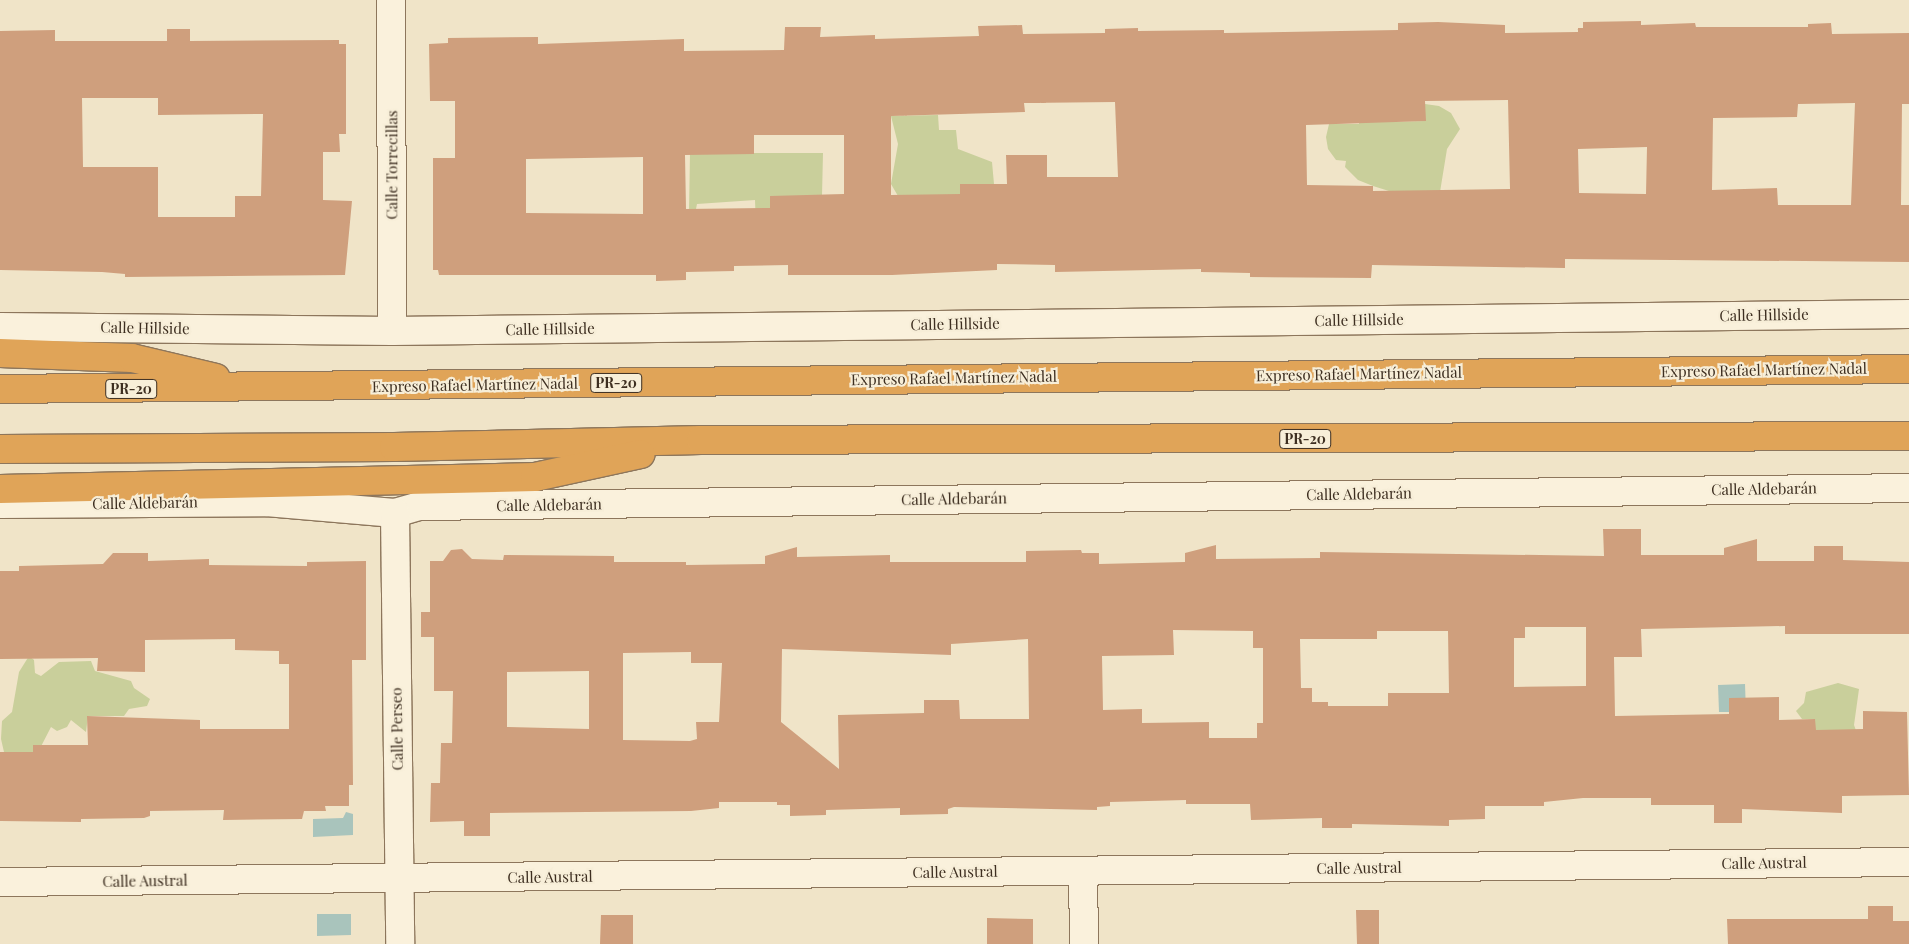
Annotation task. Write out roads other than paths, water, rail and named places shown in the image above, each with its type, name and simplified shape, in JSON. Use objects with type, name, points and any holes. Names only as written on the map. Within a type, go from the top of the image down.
[{"type":"highway","points":[[0,353],[132,358],[262,388]]},
{"type":"highway","name":"Expreso Rafael Martínez Nadal","points":[[0,389],[262,388],[1909,369]]},
{"type":"highway","name":"PR-20","points":[[0,449],[394,447],[701,440],[1909,436]]},
{"type":"highway","points":[[0,489],[535,477],[701,440]]},
{"type":"street","name":"Calle Torrecillas","points":[[391,0],[392,331]]},
{"type":"street","name":"Calle Hillside","points":[[0,327],[392,331],[1909,314]]},
{"type":"street","name":"Calle Aldebarán","points":[[0,504],[266,502],[395,513],[419,506],[1909,488]]},
{"type":"street","name":"Calle Perseo","points":[[395,513],[400,944]]},
{"type":"street","name":"Calle Austral","points":[[0,882],[1909,862]]},
{"type":"street","points":[[1083,871],[1084,944]]},
{"type":"water","points":[[1745,684],[1746,712],[1719,712],[1718,685]]},
{"type":"water","points":[[346,812],[353,814],[353,835],[313,837],[313,819],[343,818]]},
{"type":"water","points":[[317,914],[351,914],[351,935],[317,936]]}]
